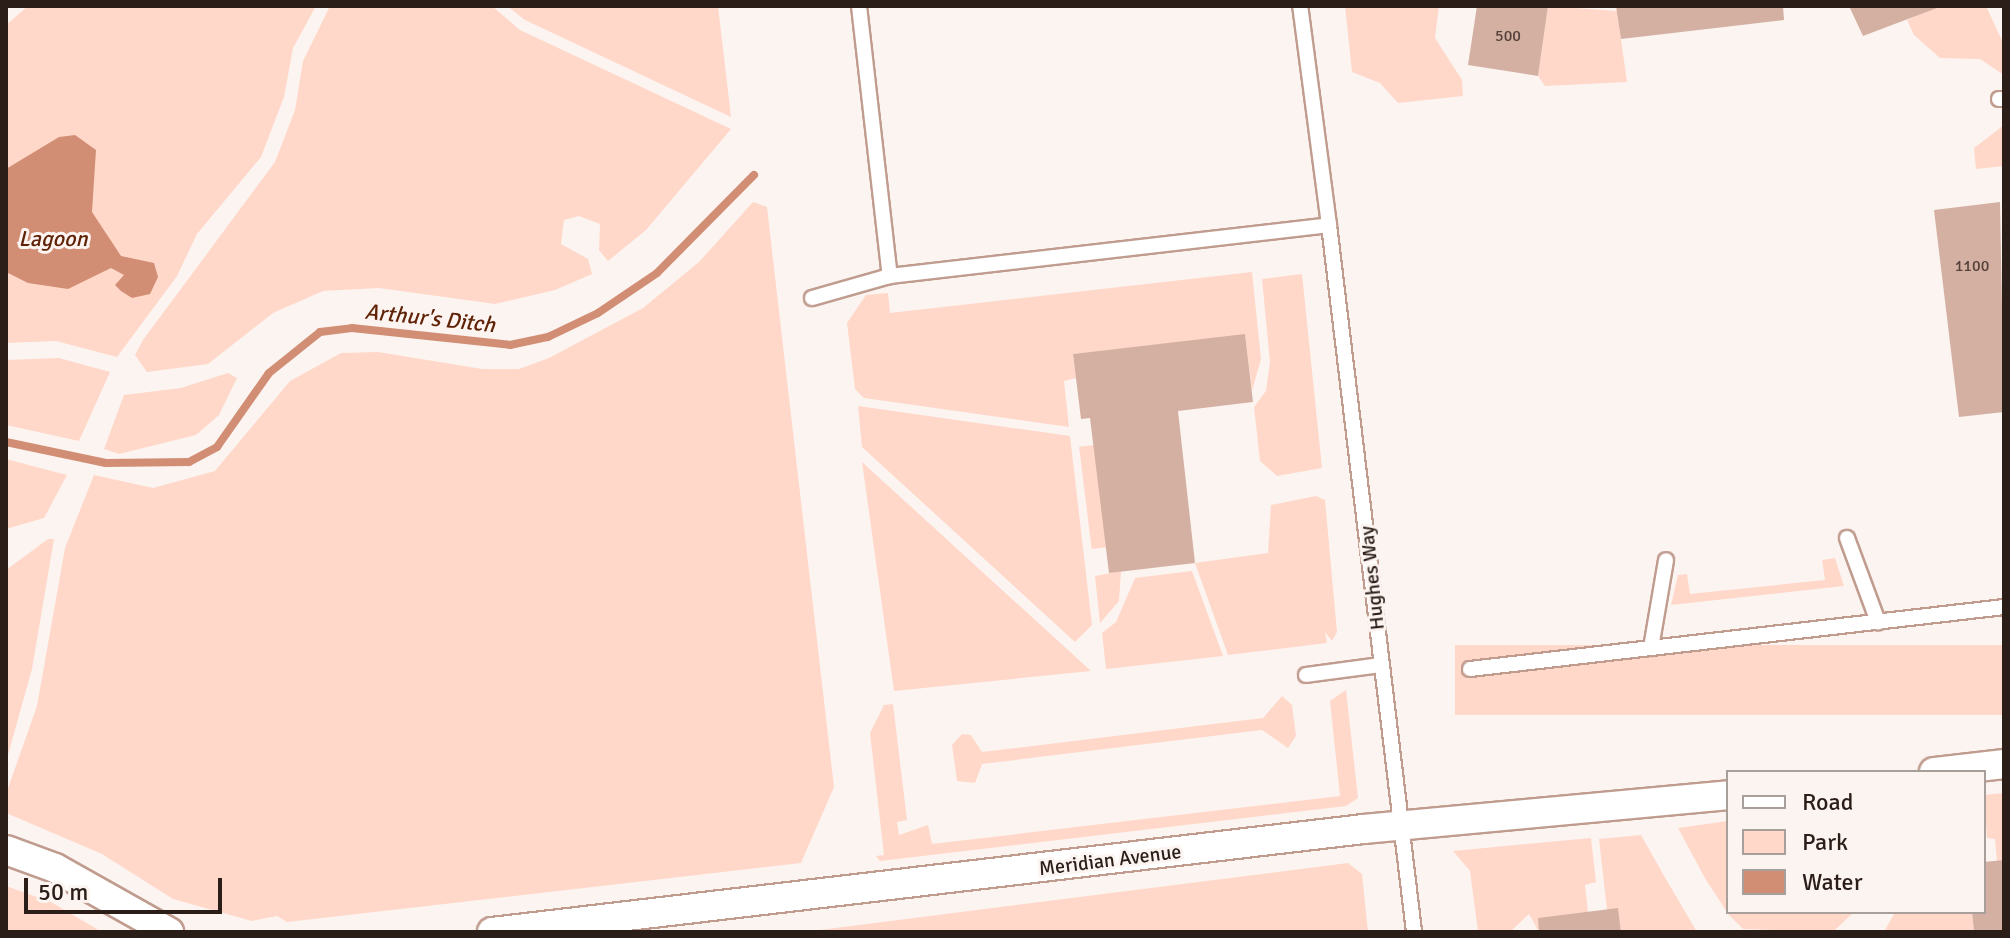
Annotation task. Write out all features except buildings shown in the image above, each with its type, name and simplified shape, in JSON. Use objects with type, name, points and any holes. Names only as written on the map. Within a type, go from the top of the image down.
[{"type":"street","points":[[1952,770],[2004,764]]},
{"type":"street","name":"Meridian Avenue","points":[[492,932],[1401,826],[1726,795]]},
{"type":"street","points":[[6,850],[55,868],[169,932]]},
{"type":"lane","points":[[859,6],[890,276]]},
{"type":"lane","name":"Hughes Way","points":[[1300,6],[1414,932]]},
{"type":"lane","points":[[812,298],[890,276],[1329,225]]},
{"type":"lane","points":[[1847,538],[1878,622]]},
{"type":"lane","points":[[1651,648],[1666,560]]},
{"type":"lane","points":[[1470,669],[2004,607]]},
{"type":"lane","points":[[1306,675],[1381,665]]},
{"type":"green space","points":[[28,6],[316,6],[293,48],[284,97],[261,157],[197,234],[177,276],[117,357],[56,341],[6,343],[6,25]]},
{"type":"green space","points":[[330,6],[492,6],[520,30],[731,129],[646,230],[608,261],[599,250],[600,224],[579,216],[564,220],[561,244],[588,259],[592,274],[555,290],[495,304],[379,288],[323,291],[273,313],[208,364],[147,372],[135,355],[143,340],[275,162],[295,110],[303,61]]},
{"type":"green space","points":[[507,6],[718,6],[731,117],[525,20]]},
{"type":"green space","points":[[1345,6],[1439,6],[1435,38],[1462,80],[1463,96],[1398,103],[1380,83],[1352,72]]},
{"type":"green space","points":[[1548,6],[1617,11],[1627,82],[1545,86],[1538,76]]},
{"type":"green space","points":[[1926,6],[1986,6],[2004,45],[2004,75],[1980,59],[1940,58],[1914,35],[1907,20],[1927,11]]},
{"type":"green space","points":[[2004,125],[2004,166],[1976,169],[1974,148]]},
{"type":"green space","points":[[753,202],[767,207],[834,787],[801,863],[287,922],[277,916],[252,921],[173,899],[102,854],[6,813],[6,794],[37,706],[65,548],[94,475],[153,488],[215,471],[290,381],[341,353],[378,352],[482,369],[519,369],[549,358],[643,308],[699,262]]},
{"type":"green space","points":[[1252,272],[1261,359],[1252,391],[1245,335],[1073,354],[1076,378],[1064,381],[1069,427],[864,398],[855,389],[847,323],[866,295],[888,293],[890,313]]},
{"type":"green space","points":[[1302,274],[1322,468],[1277,476],[1260,461],[1254,407],[1266,391],[1270,362],[1262,279]]},
{"type":"green space","points":[[59,358],[110,372],[79,441],[6,425],[6,360]]},
{"type":"green space","points":[[228,373],[237,378],[219,415],[196,435],[119,454],[104,449],[124,395],[181,388]]},
{"type":"green space","points":[[858,406],[1070,436],[1092,625],[1075,642],[862,447]]},
{"type":"green space","points":[[1094,445],[1107,547],[1092,549],[1079,447]]},
{"type":"green space","points":[[6,459],[67,475],[44,518],[6,529]]},
{"type":"green space","points":[[862,462],[1091,671],[894,691]]},
{"type":"green space","points":[[1316,496],[1325,500],[1337,632],[1332,641],[1325,632],[1327,643],[1228,655],[1195,563],[1268,553],[1271,505]]},
{"type":"green space","points":[[48,539],[54,539],[32,669],[6,762],[6,570]]},
{"type":"green space","points":[[1835,558],[1844,586],[1671,605],[1678,575],[1687,574],[1690,594],[1825,580],[1822,560]]},
{"type":"green space","points":[[1121,571],[1119,601],[1100,623],[1095,576]]},
{"type":"green space","points":[[1192,571],[1223,656],[1106,669],[1102,633],[1116,622],[1135,578]]},
{"type":"green space","points":[[1455,645],[2004,645],[2004,715],[1455,715]]},
{"type":"green space","points":[[1346,690],[1358,798],[1346,806],[880,861],[876,856],[884,855],[870,733],[884,705],[893,704],[907,820],[897,822],[899,835],[928,825],[932,844],[1340,796],[1330,701]]},
{"type":"green space","points":[[1282,696],[1292,705],[1296,736],[1288,748],[1262,730],[982,764],[975,783],[957,781],[952,745],[962,734],[971,735],[982,752],[1263,718]]},
{"type":"green space","points":[[2004,793],[2004,860],[1997,861],[1995,839],[1987,838],[1986,795]]},
{"type":"green space","points":[[1726,821],[1726,910],[1706,880],[1678,828]]},
{"type":"green space","points":[[1641,835],[1697,932],[1621,932],[1618,909],[1607,910],[1599,839]]},
{"type":"green space","points":[[1591,838],[1596,882],[1585,885],[1588,912],[1572,932],[1539,932],[1529,914],[1510,932],[1478,932],[1470,871],[1453,851]]},
{"type":"green space","points":[[1348,863],[1362,874],[1368,932],[804,932]]},
{"type":"green space","points":[[6,886],[51,902],[102,932],[6,932]]},
{"type":"green space","points":[[1852,914],[1833,932],[1743,929],[1729,915]]},
{"type":"green space","points":[[1894,914],[1972,914],[1974,932],[1884,932]]},
{"type":"water","name":"Lagoon","points":[[75,135],[96,150],[92,212],[121,256],[154,263],[158,277],[150,294],[132,298],[121,291],[115,285],[124,275],[111,268],[68,289],[28,283],[6,272],[6,169],[59,137]]},
{"type":"waterway","name":"Arthur's Ditch","points":[[6,442],[106,463],[189,462],[217,447],[269,373],[320,332],[352,328],[510,345],[548,337],[598,313],[657,273],[754,175]]}]
